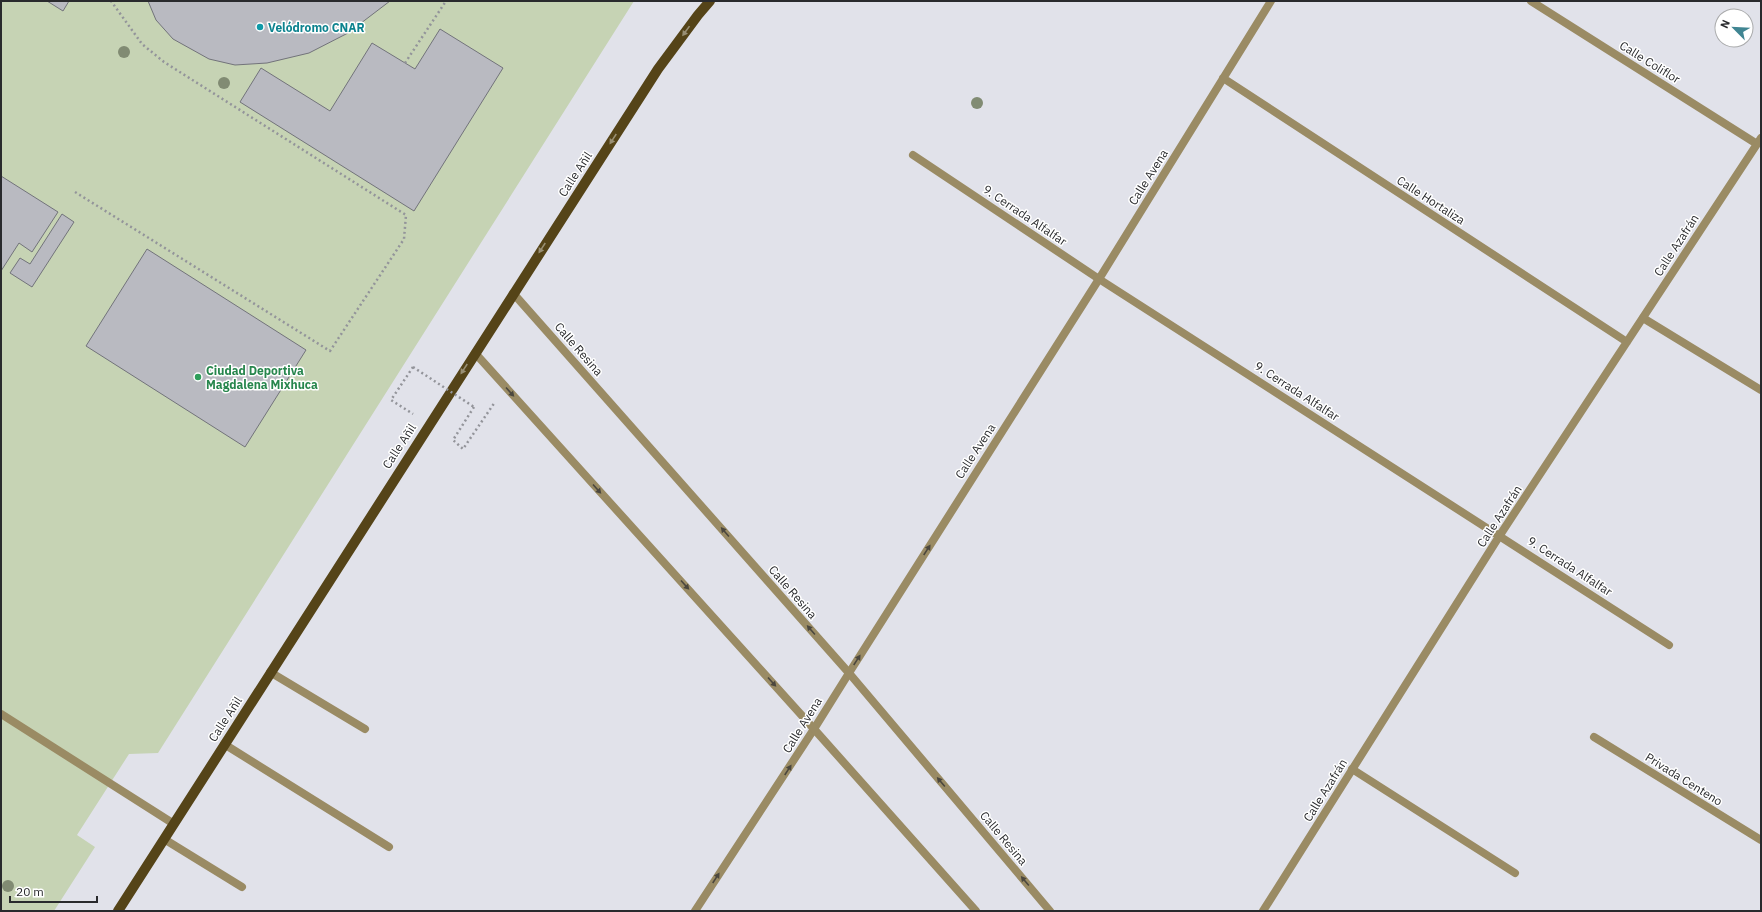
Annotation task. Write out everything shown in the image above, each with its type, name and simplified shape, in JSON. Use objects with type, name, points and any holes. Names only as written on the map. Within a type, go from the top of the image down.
[{"type":"main road","name":"Calle Añil","points":[[118,911],[658,69],[710,1]]},
{"type":"street","name":"Calle Avena","points":[[695,911],[814,729],[1099,279],[1272,1]]},
{"type":"street","name":"Calle Coliflor","points":[[1531,1],[1759,141]]},
{"type":"street","name":"Calle Hortaliza","points":[[1223,78],[1627,342]]},
{"type":"street","name":"Calle Azafrán","points":[[1263,911],[1500,535],[1759,141]]},
{"type":"street","name":"9. Cerrada Alfalfar","points":[[913,155],[1099,279],[1500,535],[1669,645]]},
{"type":"street","name":"Calle Resina","points":[[513,293],[849,673],[1050,911]]},
{"type":"street","points":[[1643,318],[1761,390]]},
{"type":"street","points":[[475,353],[976,911]]},
{"type":"street","points":[[270,672],[365,729]]},
{"type":"street","points":[[1,714],[174,824]]},
{"type":"street","name":"Privada Centeno","points":[[1594,737],[1761,840]]},
{"type":"street","points":[[224,744],[389,847]]},
{"type":"street","points":[[1352,769],[1515,873]]},
{"type":"street","points":[[164,839],[242,887]]},
{"type":"path","points":[[75,192],[330,351],[404,239],[406,215],[164,62],[142,44],[111,1]]},
{"type":"path","points":[[405,63],[446,1]]},
{"type":"path","points":[[429,424],[391,400],[413,367],[474,407],[453,440],[463,449],[505,386]]},
{"type":"green space","name":"Ciudad Deportiva Magdalena Mixhuca","points":[[1,1],[634,1],[158,753],[129,754],[77,835],[95,847],[54,911],[1,911]]},
{"type":"building","points":[[47,1],[69,1],[63,11]]},
{"type":"building","name":"Velódromo CNAR","points":[[148,1],[390,1],[348,33],[309,53],[267,63],[235,65],[209,59],[173,39],[156,20]]},
{"type":"building","points":[[440,29],[503,68],[414,211],[240,102],[261,68],[330,111],[372,43],[415,69]]},
{"type":"building","points":[[1,176],[58,212],[32,252],[19,243],[1,271]]},
{"type":"building","points":[[62,214],[74,222],[32,287],[10,273],[20,258],[30,264]]},
{"type":"building","points":[[147,249],[306,350],[245,447],[86,346]]},
{"type":"place","name":"Velódromo CNAR","points":[[260,27]]},
{"type":"place","name":"Ciudad Deportiva Magdalena Mixhuca","points":[[198,377]]}]
